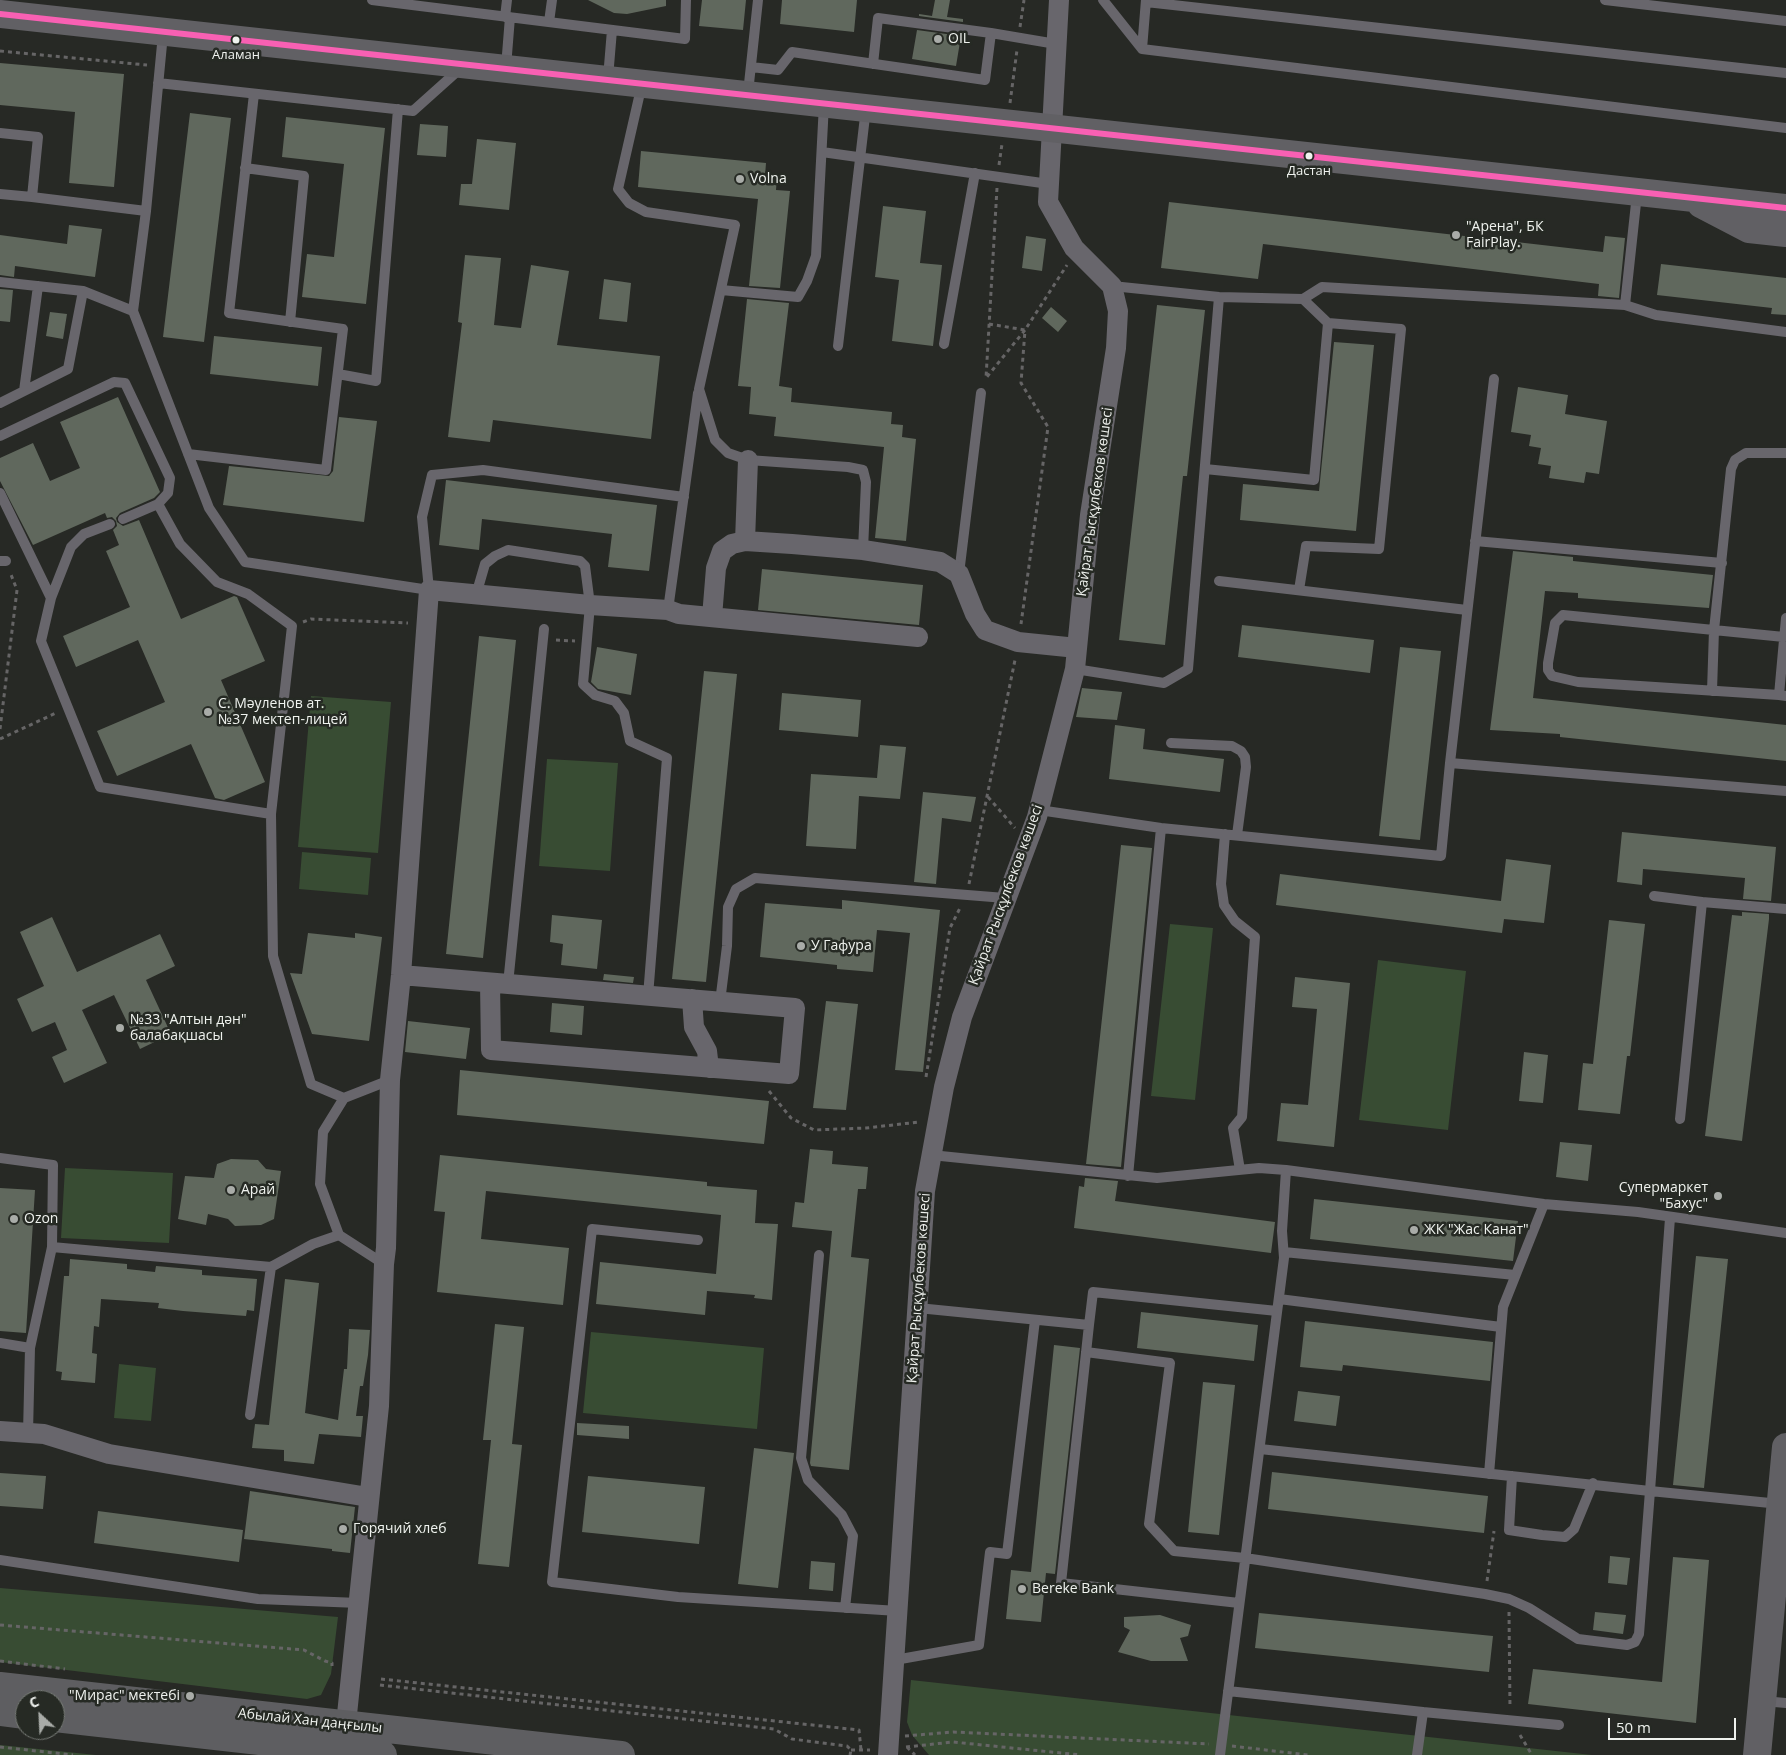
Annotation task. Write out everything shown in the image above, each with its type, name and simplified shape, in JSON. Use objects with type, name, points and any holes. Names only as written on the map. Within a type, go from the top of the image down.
[{"type":"main road","points":[[0,14],[1786,208]]},
{"type":"main road","points":[[1686,197],[1749,228],[1786,233]]},
{"type":"main road","points":[[1759,1752],[1774,1702],[1781,1504],[1786,1447]]},
{"type":"main road","name":"Абылай Хан даңғылы","points":[[0,1686],[621,1755]]},
{"type":"main road","points":[[0,1712],[15,1714]]},
{"type":"main road","name":"Абылай Хан даңғылы","points":[[65,1719],[333,1752],[383,1755]]},
{"type":"street","points":[[1059,0],[1048,202],[1074,248],[1112,286]]},
{"type":"street","name":"Қайрат Рысқұлбеков көшесі","points":[[894,1747],[895,1660],[898,1611],[925,1191],[931,1154],[926,1119],[1005,898],[1039,810],[1074,669],[1090,515],[1116,348],[1118,311],[1112,286]]},
{"type":"street","points":[[745,540],[748,460]]},
{"type":"street","points":[[712,617],[716,568],[722,551],[732,544],[745,540],[863,550],[940,562],[959,574],[975,614],[985,630],[1018,642],[1077,648]]},
{"type":"street","points":[[333,1752],[346,1724],[368,1497],[379,1406],[386,1248],[390,1080],[400,975],[429,590],[590,606],[668,610],[679,614],[918,637]]},
{"type":"street","points":[[400,975],[795,1008],[789,1074],[491,1050],[499,984]]},
{"type":"street","points":[[692,1000],[694,1027],[707,1051],[709,1068]]},
{"type":"street","points":[[0,1431],[44,1434],[108,1454],[368,1497]]},
{"type":"lane","points":[[372,0],[685,39],[686,0]]},
{"type":"lane","points":[[506,68],[507,0]]},
{"type":"lane","points":[[549,22],[552,0]]},
{"type":"lane","points":[[748,94],[758,0]]},
{"type":"lane","points":[[1103,0],[1142,49],[1786,128]]},
{"type":"lane","points":[[1605,0],[1786,21]]},
{"type":"lane","points":[[1142,49],[1146,1],[1786,73]]},
{"type":"lane","points":[[873,64],[878,18],[1056,44]]},
{"type":"lane","points":[[608,79],[612,30]]},
{"type":"lane","points":[[164,33],[146,211],[133,311],[209,508],[245,562],[429,590],[422,517],[432,475],[483,470],[684,497]]},
{"type":"lane","points":[[751,67],[778,70],[792,52],[985,80],[991,34]]},
{"type":"lane","points":[[158,83],[413,111],[465,64]]},
{"type":"lane","points":[[643,83],[618,190],[629,203],[646,212],[735,225],[699,389],[668,610]]},
{"type":"lane","points":[[188,454],[326,470],[343,329],[229,314],[254,94]]},
{"type":"lane","points":[[721,290],[798,297],[807,281],[816,256],[824,103]]},
{"type":"lane","points":[[838,346],[866,108]]},
{"type":"lane","points":[[338,374],[376,381],[398,109]]},
{"type":"lane","points":[[0,133],[38,137],[32,197]]},
{"type":"lane","points":[[822,152],[1049,184]]},
{"type":"lane","points":[[245,168],[304,176],[290,322]]},
{"type":"lane","points":[[944,344],[975,173]]},
{"type":"lane","points":[[1625,305],[1637,192]]},
{"type":"lane","points":[[0,194],[146,211]]},
{"type":"lane","points":[[0,282],[82,291],[133,311]]},
{"type":"lane","points":[[24,391],[38,286]]},
{"type":"lane","points":[[1112,286],[1219,297],[1303,299],[1322,287],[1625,305],[1656,315],[1786,332]]},
{"type":"lane","points":[[0,403],[68,369],[82,291]]},
{"type":"lane","points":[[1074,669],[1164,683],[1188,669],[1219,297]]},
{"type":"lane","points":[[1299,590],[1306,546],[1379,549],[1400,329],[1328,323],[1303,299]]},
{"type":"lane","points":[[1205,469],[1314,480],[1328,323]]},
{"type":"lane","points":[[1039,810],[1161,828],[1441,856],[1494,379]]},
{"type":"lane","points":[[0,436],[114,382],[125,383],[170,478],[168,493],[158,504],[123,519]]},
{"type":"lane","points":[[699,389],[715,440],[728,453],[748,460],[848,467],[863,470],[866,482],[863,550]]},
{"type":"lane","points":[[959,574],[981,393]]},
{"type":"lane","points":[[1712,691],[1714,630],[1731,469],[1735,460],[1746,453],[1786,453]]},
{"type":"lane","points":[[0,494],[52,598]]},
{"type":"lane","points":[[158,504],[180,544],[217,582],[248,594],[292,626],[271,814],[273,956],[311,1084],[344,1098]]},
{"type":"lane","points":[[110,524],[84,534],[72,547],[52,598],[41,641],[100,787],[271,814]]},
{"type":"lane","points":[[1475,541],[1722,563]]},
{"type":"lane","points":[[476,594],[485,564],[495,556],[508,550],[580,561],[588,573],[590,606],[584,684],[595,695],[615,701],[624,714],[630,741],[667,758],[648,996]]},
{"type":"lane","points":[[1219,581],[1467,610]]},
{"type":"lane","points":[[1784,637],[1563,615],[1555,624],[1548,670],[1552,676],[1578,682],[1783,695],[1786,618]]},
{"type":"lane","points":[[499,984],[544,634]]},
{"type":"lane","points":[[1171,743],[1232,746],[1241,751],[1245,757],[1246,767],[1237,835]]},
{"type":"lane","points":[[1450,763],[1786,790]]},
{"type":"lane","points":[[1128,1176],[1161,828]]},
{"type":"lane","points":[[1225,834],[1221,884],[1224,904],[1235,921],[1255,938],[1242,1117],[1233,1128],[1240,1170]]},
{"type":"lane","points":[[720,1002],[727,946],[728,907],[736,889],[755,878],[1005,898]]},
{"type":"lane","points":[[1654,896],[1786,909]]},
{"type":"lane","points":[[1680,1119],[1702,902]]},
{"type":"lane","points":[[384,1264],[339,1235],[320,1184],[323,1132],[344,1098],[390,1080]]},
{"type":"lane","points":[[931,1154],[1157,1178],[1259,1168],[1286,1170],[1544,1204],[1638,1212],[1786,1233]]},
{"type":"lane","points":[[0,1158],[53,1165],[52,1248],[30,1348],[28,1433]]},
{"type":"lane","points":[[1220,1750],[1279,1299],[1284,1252],[1282,1231],[1286,1170]]},
{"type":"lane","points":[[1490,1474],[1503,1307],[1544,1204]]},
{"type":"lane","points":[[1086,1352],[1170,1364],[1149,1524],[1174,1551],[1245,1558],[1485,1594],[1509,1599],[1529,1608],[1578,1639],[1627,1645],[1635,1642],[1639,1634],[1670,1218]]},
{"type":"lane","points":[[698,1240],[592,1229],[552,1582],[678,1597],[898,1611]]},
{"type":"lane","points":[[52,1248],[271,1267],[313,1244],[339,1235]]},
{"type":"lane","points":[[1284,1252],[1515,1275]]},
{"type":"lane","points":[[819,1255],[801,1458],[808,1480],[842,1515],[852,1536],[845,1608]]},
{"type":"lane","points":[[250,1415],[271,1267]]},
{"type":"lane","points":[[1239,1603],[1061,1583],[1092,1292],[1277,1311]]},
{"type":"lane","points":[[1279,1299],[1501,1327]]},
{"type":"lane","points":[[918,1308],[1089,1326]]},
{"type":"lane","points":[[895,1660],[979,1646],[990,1552],[1008,1554],[1035,1320]]},
{"type":"lane","points":[[0,1343],[30,1348]]},
{"type":"lane","points":[[1260,1449],[1781,1504]]},
{"type":"lane","points":[[1512,1476],[1509,1530],[1542,1535],[1565,1536],[1574,1529],[1593,1483]]},
{"type":"lane","points":[[0,1560],[258,1599],[359,1603]]},
{"type":"lane","points":[[1228,1691],[1559,1725]]},
{"type":"lane","points":[[1417,1755],[1423,1712]]},
{"type":"path","points":[[1024,0],[997,176],[986,378],[1025,330],[1065,272],[1074,248]]},
{"type":"path","points":[[0,50],[160,66]]},
{"type":"path","points":[[989,324],[1025,330]]},
{"type":"path","points":[[925,1084],[950,928],[967,895],[1018,642],[1048,427],[1021,383],[1025,330]]},
{"type":"path","points":[[0,729],[17,590],[3,561]]},
{"type":"path","points":[[292,626],[311,619],[426,624]]},
{"type":"path","points":[[544,634],[587,642]]},
{"type":"path","points":[[0,739],[68,708]]},
{"type":"path","points":[[988,796],[1028,842]]},
{"type":"path","points":[[749,1071],[791,1118],[814,1130],[866,1128],[926,1119]]},
{"type":"path","points":[[1485,1594],[1495,1523]]},
{"type":"path","points":[[1509,1599],[1511,1720],[1532,1755]]},
{"type":"path","points":[[0,1625],[304,1650],[324,1661],[332,1663],[331,1674]]},
{"type":"path","points":[[381,1679],[859,1730],[861,1750]]},
{"type":"path","points":[[380,1685],[774,1729],[792,1739],[847,1746],[851,1750],[952,1742],[1081,1755]]},
{"type":"path","points":[[894,1747],[953,1732],[1308,1755]]},
{"type":"path","points":[[0,1746],[74,1755]]},
{"type":"path","points":[[894,1747],[915,1755]]},
{"type":"path","points":[[850,1755],[851,1750]]},
{"type":"green space","points":[[311,696],[391,702],[378,853],[298,847]]},
{"type":"green space","points":[[547,759],[618,763],[610,871],[539,866]]},
{"type":"green space","points":[[302,852],[371,858],[368,895],[299,889]]},
{"type":"green space","points":[[1170,924],[1213,928],[1195,1100],[1151,1096]]},
{"type":"green space","points":[[1378,960],[1466,971],[1448,1130],[1359,1120]]},
{"type":"green space","points":[[65,1168],[173,1173],[169,1243],[61,1238]]},
{"type":"green space","points":[[591,1332],[764,1348],[757,1429],[583,1413]]},
{"type":"green space","points":[[119,1364],[156,1368],[151,1421],[114,1418]]},
{"type":"green space","points":[[0,1588],[338,1617],[331,1674],[321,1695],[307,1699],[0,1662]]},
{"type":"green space","points":[[911,1680],[1592,1755],[929,1755],[912,1735],[907,1722]]},
{"type":"green space","points":[[0,1745],[96,1755],[0,1755]]},
{"type":"building","points":[[588,0],[666,0],[666,6],[627,14],[614,13]]},
{"type":"building","points":[[702,0],[746,0],[743,30],[699,26]]},
{"type":"building","points":[[782,0],[857,0],[854,32],[780,24]]},
{"type":"building","points":[[935,0],[950,0],[947,17],[963,19],[963,22],[919,16],[919,14],[932,16]]},
{"type":"building","points":[[917,30],[961,36],[956,66],[912,59]]},
{"type":"building","points":[[0,63],[124,74],[114,187],[69,183],[75,112],[0,105]]},
{"type":"building","points":[[190,113],[231,118],[204,342],[163,337]]},
{"type":"building","points":[[286,117],[385,128],[366,304],[302,297],[307,254],[334,257],[344,164],[282,157]]},
{"type":"building","points":[[420,124],[448,126],[446,157],[417,155]]},
{"type":"building","points":[[477,139],[516,143],[509,210],[459,205],[461,184],[472,184]]},
{"type":"building","points":[[641,151],[766,163],[765,176],[777,177],[776,190],[790,191],[780,288],[749,286],[758,199],[638,187]]},
{"type":"building","points":[[1169,202],[1603,252],[1605,236],[1625,238],[1619,298],[1598,296],[1599,284],[1263,244],[1258,279],[1161,268]]},
{"type":"building","points":[[883,206],[926,211],[920,263],[942,265],[933,346],[892,341],[899,280],[875,277]]},
{"type":"building","points":[[69,225],[102,229],[95,277],[15,266],[14,277],[0,275],[0,235],[67,244]]},
{"type":"building","points":[[1026,236],[1046,239],[1042,271],[1022,268]]},
{"type":"building","points":[[465,255],[501,258],[494,325],[521,328],[531,265],[569,271],[557,345],[660,356],[651,439],[493,420],[490,442],[448,437],[462,323],[458,322]]},
{"type":"building","points":[[1661,264],[1786,278],[1786,315],[1771,314],[1772,308],[1657,295]]},
{"type":"building","points":[[604,279],[631,283],[627,322],[599,319]]},
{"type":"building","points":[[0,289],[13,290],[10,322],[0,321]]},
{"type":"building","points":[[747,299],[789,303],[779,386],[792,388],[791,402],[892,412],[891,424],[903,425],[902,437],[916,439],[906,541],[875,538],[884,447],[774,436],[776,417],[749,414],[751,387],[738,386]]},
{"type":"building","points":[[1157,305],[1205,310],[1187,476],[1183,476],[1165,645],[1119,640]]},
{"type":"building","points":[[1051,307],[1067,321],[1058,332],[1042,318]]},
{"type":"building","points":[[50,312],[67,314],[63,339],[46,336]]},
{"type":"building","points":[[214,336],[322,347],[318,386],[210,374]]},
{"type":"building","points":[[1334,342],[1374,345],[1356,531],[1240,520],[1243,484],[1319,491]]},
{"type":"building","points":[[1518,387],[1568,395],[1565,414],[1607,421],[1599,474],[1586,472],[1584,483],[1549,478],[1551,466],[1538,464],[1541,448],[1529,446],[1531,435],[1511,432]]},
{"type":"building","points":[[118,397],[160,492],[154,498],[120,513],[116,518],[117,522],[123,526],[139,520],[181,619],[234,596],[237,597],[265,661],[221,680],[265,782],[224,800],[215,798],[191,744],[117,776],[97,731],[165,702],[138,640],[76,667],[63,636],[130,607],[106,551],[119,545],[113,530],[117,526],[116,521],[112,517],[107,518],[105,513],[33,545],[0,481],[0,458],[33,443],[50,481],[80,468],[60,422]]},
{"type":"building","points":[[339,417],[377,421],[364,522],[223,505],[229,466],[329,476],[333,471]]},
{"type":"building","points":[[446,480],[657,505],[649,571],[608,567],[612,534],[482,519],[479,550],[439,545]]},
{"type":"building","points":[[1513,551],[1573,557],[1573,561],[1713,575],[1709,608],[1578,598],[1578,593],[1545,591],[1533,698],[1786,725],[1786,761],[1560,737],[1560,734],[1490,730]]},
{"type":"building","points":[[762,569],[923,585],[919,625],[758,610]]},
{"type":"building","points":[[1242,625],[1374,640],[1370,673],[1238,657]]},
{"type":"building","points":[[479,636],[516,640],[483,958],[446,954]]},
{"type":"building","points":[[597,647],[637,654],[631,695],[598,689],[591,682]]},
{"type":"building","points":[[1400,647],[1441,651],[1420,840],[1379,836]]},
{"type":"building","points":[[704,671],[737,674],[706,982],[672,979]]},
{"type":"building","points":[[1082,688],[1122,692],[1117,720],[1076,717]]},
{"type":"building","points":[[782,693],[861,700],[858,737],[779,730]]},
{"type":"building","points":[[1115,725],[1145,729],[1143,749],[1224,759],[1220,792],[1109,779]]},
{"type":"building","points":[[880,745],[906,747],[900,799],[859,796],[856,849],[806,846],[811,774],[877,778]]},
{"type":"building","points":[[923,792],[976,797],[971,822],[942,818],[936,884],[914,882]]},
{"type":"building","points":[[1622,832],[1776,847],[1771,901],[1743,899],[1745,878],[1643,869],[1642,885],[1617,882]]},
{"type":"building","points":[[1121,845],[1152,848],[1121,1167],[1086,1164]]},
{"type":"building","points":[[1506,859],[1551,865],[1544,923],[1504,919],[1502,933],[1276,905],[1280,874],[1501,901]]},
{"type":"building","points":[[842,900],[940,910],[923,1072],[895,1070],[910,933],[877,930],[873,972],[837,969],[837,965],[760,957],[765,903],[842,909]]},
{"type":"building","points":[[1742,912],[1769,914],[1769,919],[1742,1141],[1705,1136],[1732,915],[1742,916]]},
{"type":"building","points":[[552,915],[602,920],[597,969],[561,965],[563,944],[550,942]]},
{"type":"building","points":[[52,917],[77,972],[160,934],[175,966],[146,980],[171,1034],[140,1049],[114,995],[82,1010],[107,1063],[64,1083],[52,1057],[67,1050],[55,1022],[32,1032],[17,999],[44,986],[20,932]]},
{"type":"building","points":[[1609,920],[1645,924],[1630,1056],[1627,1056],[1620,1114],[1578,1110],[1583,1063],[1593,1064]]},
{"type":"building","points":[[308,933],[355,938],[355,933],[382,937],[369,1041],[312,1034],[290,973],[302,974]]},
{"type":"building","points":[[604,974],[634,977],[633,983],[603,980]]},
{"type":"building","points":[[1295,977],[1350,983],[1334,1147],[1277,1141],[1281,1103],[1308,1105],[1317,1009],[1292,1007]]},
{"type":"building","points":[[826,1001],[858,1004],[846,1110],[813,1108]]},
{"type":"building","points":[[552,1003],[584,1006],[582,1035],[550,1032]]},
{"type":"building","points":[[408,1021],[470,1028],[466,1059],[405,1052]]},
{"type":"building","points":[[1524,1052],[1548,1055],[1543,1103],[1519,1101]]},
{"type":"building","points":[[460,1070],[769,1101],[764,1144],[457,1115]]},
{"type":"building","points":[[1560,1142],[1592,1145],[1588,1181],[1556,1177]]},
{"type":"building","points":[[810,1149],[833,1151],[832,1164],[868,1167],[866,1189],[858,1189],[851,1257],[869,1259],[849,1470],[811,1466],[810,1463],[832,1231],[792,1227],[795,1202],[804,1203]]},
{"type":"building","points":[[440,1155],[707,1182],[707,1186],[757,1190],[755,1223],[778,1224],[772,1300],[754,1298],[755,1295],[707,1291],[705,1315],[596,1304],[600,1262],[716,1274],[721,1215],[486,1191],[481,1239],[569,1248],[563,1305],[437,1292],[445,1212],[434,1211]]},
{"type":"building","name":"Арай","points":[[231,1159],[258,1160],[266,1169],[281,1171],[274,1219],[261,1225],[235,1226],[228,1219],[208,1214],[206,1225],[178,1219],[185,1176],[214,1178],[217,1164]]},
{"type":"building","points":[[1085,1178],[1118,1181],[1115,1201],[1275,1222],[1271,1253],[1074,1228],[1079,1186],[1084,1187]]},
{"type":"building","points":[[0,1188],[35,1190],[26,1333],[0,1331]]},
{"type":"building","name":"ЖК \"Жас Канат\"","points":[[1314,1199],[1518,1221],[1513,1261],[1310,1239]]},
{"type":"building","points":[[1696,1256],[1728,1259],[1704,1488],[1673,1485]]},
{"type":"building","points":[[70,1259],[127,1264],[127,1269],[155,1272],[156,1266],[202,1270],[202,1275],[257,1279],[254,1311],[247,1310],[246,1316],[158,1308],[159,1303],[101,1299],[99,1327],[94,1326],[92,1353],[97,1354],[95,1383],[61,1380],[62,1372],[56,1371],[64,1276],[69,1276]]},
{"type":"building","points":[[285,1279],[319,1283],[305,1413],[338,1420],[344,1369],[347,1369],[349,1329],[370,1330],[363,1386],[360,1386],[356,1416],[363,1416],[361,1437],[319,1434],[314,1464],[284,1461],[284,1450],[252,1448],[255,1424],[269,1425]]},
{"type":"building","points":[[1141,1312],[1258,1325],[1254,1361],[1137,1348]]},
{"type":"building","points":[[1305,1321],[1493,1342],[1490,1381],[1343,1365],[1342,1371],[1300,1367]]},
{"type":"building","points":[[495,1324],[524,1327],[512,1444],[522,1445],[509,1567],[478,1564],[491,1440],[483,1440]]},
{"type":"building","points":[[1054,1345],[1080,1348],[1055,1574],[1046,1573],[1041,1622],[1006,1619],[1011,1570],[1031,1572]]},
{"type":"building","points":[[1203,1382],[1235,1385],[1219,1535],[1188,1532]]},
{"type":"building","points":[[1298,1391],[1340,1396],[1336,1426],[1294,1421]]},
{"type":"building","points":[[577,1423],[629,1426],[629,1439],[577,1435]]},
{"type":"building","points":[[754,1448],[794,1453],[778,1588],[738,1584]]},
{"type":"building","points":[[1272,1472],[1488,1496],[1484,1533],[1268,1509]]},
{"type":"building","points":[[0,1473],[46,1476],[43,1509],[0,1506]]},
{"type":"building","points":[[588,1476],[705,1487],[699,1544],[582,1532]]},
{"type":"building","points":[[250,1491],[355,1507],[350,1553],[332,1551],[332,1549],[244,1539]]},
{"type":"building","points":[[98,1511],[243,1530],[239,1562],[94,1543]]},
{"type":"building","points":[[1610,1556],[1630,1558],[1627,1585],[1608,1583]]},
{"type":"building","points":[[1673,1557],[1709,1560],[1696,1723],[1528,1704],[1533,1669],[1662,1682]]},
{"type":"building","points":[[811,1561],[835,1563],[833,1591],[809,1589]]},
{"type":"building","points":[[1595,1612],[1626,1615],[1623,1634],[1593,1630]]},
{"type":"building","points":[[1259,1613],[1493,1636],[1489,1672],[1255,1648]]},
{"type":"building","points":[[1160,1615],[1191,1625],[1188,1636],[1180,1638],[1188,1661],[1151,1661],[1118,1652],[1130,1630],[1124,1627],[1124,1617]]},
{"type":"transit line","points":[[0,14],[1786,208]]},
{"type":"place","name":"OIL","points":[[938,39]]},
{"type":"place","name":"Аламан","points":[[236,40]]},
{"type":"place","name":"Дастан","points":[[1309,156]]},
{"type":"place","name":"Volna","points":[[740,179]]},
{"type":"place","name":"\"Арена\", БК FairPlay.","points":[[1456,235]]},
{"type":"place","name":"С. Мәуленов ат. №37 мектеп-лицей","points":[[208,712]]},
{"type":"place","name":"У Гафура","points":[[801,946]]},
{"type":"place","name":"№33 \"Алтын дән\" балабақшасы","points":[[120,1028]]},
{"type":"place","name":"Арай","points":[[231,1190]]},
{"type":"place","name":"Супермаркет \"Бахус\"","points":[[1718,1196]]},
{"type":"place","name":"Ozon","points":[[14,1219]]},
{"type":"place","name":"ЖК \"Жас Канат\"","points":[[1414,1230]]},
{"type":"place","name":"Горячий хлеб","points":[[343,1529]]},
{"type":"place","name":"Bereke Bank","points":[[1022,1589]]},
{"type":"place","name":"\"Мирас\" мектебі","points":[[190,1696]]}]
